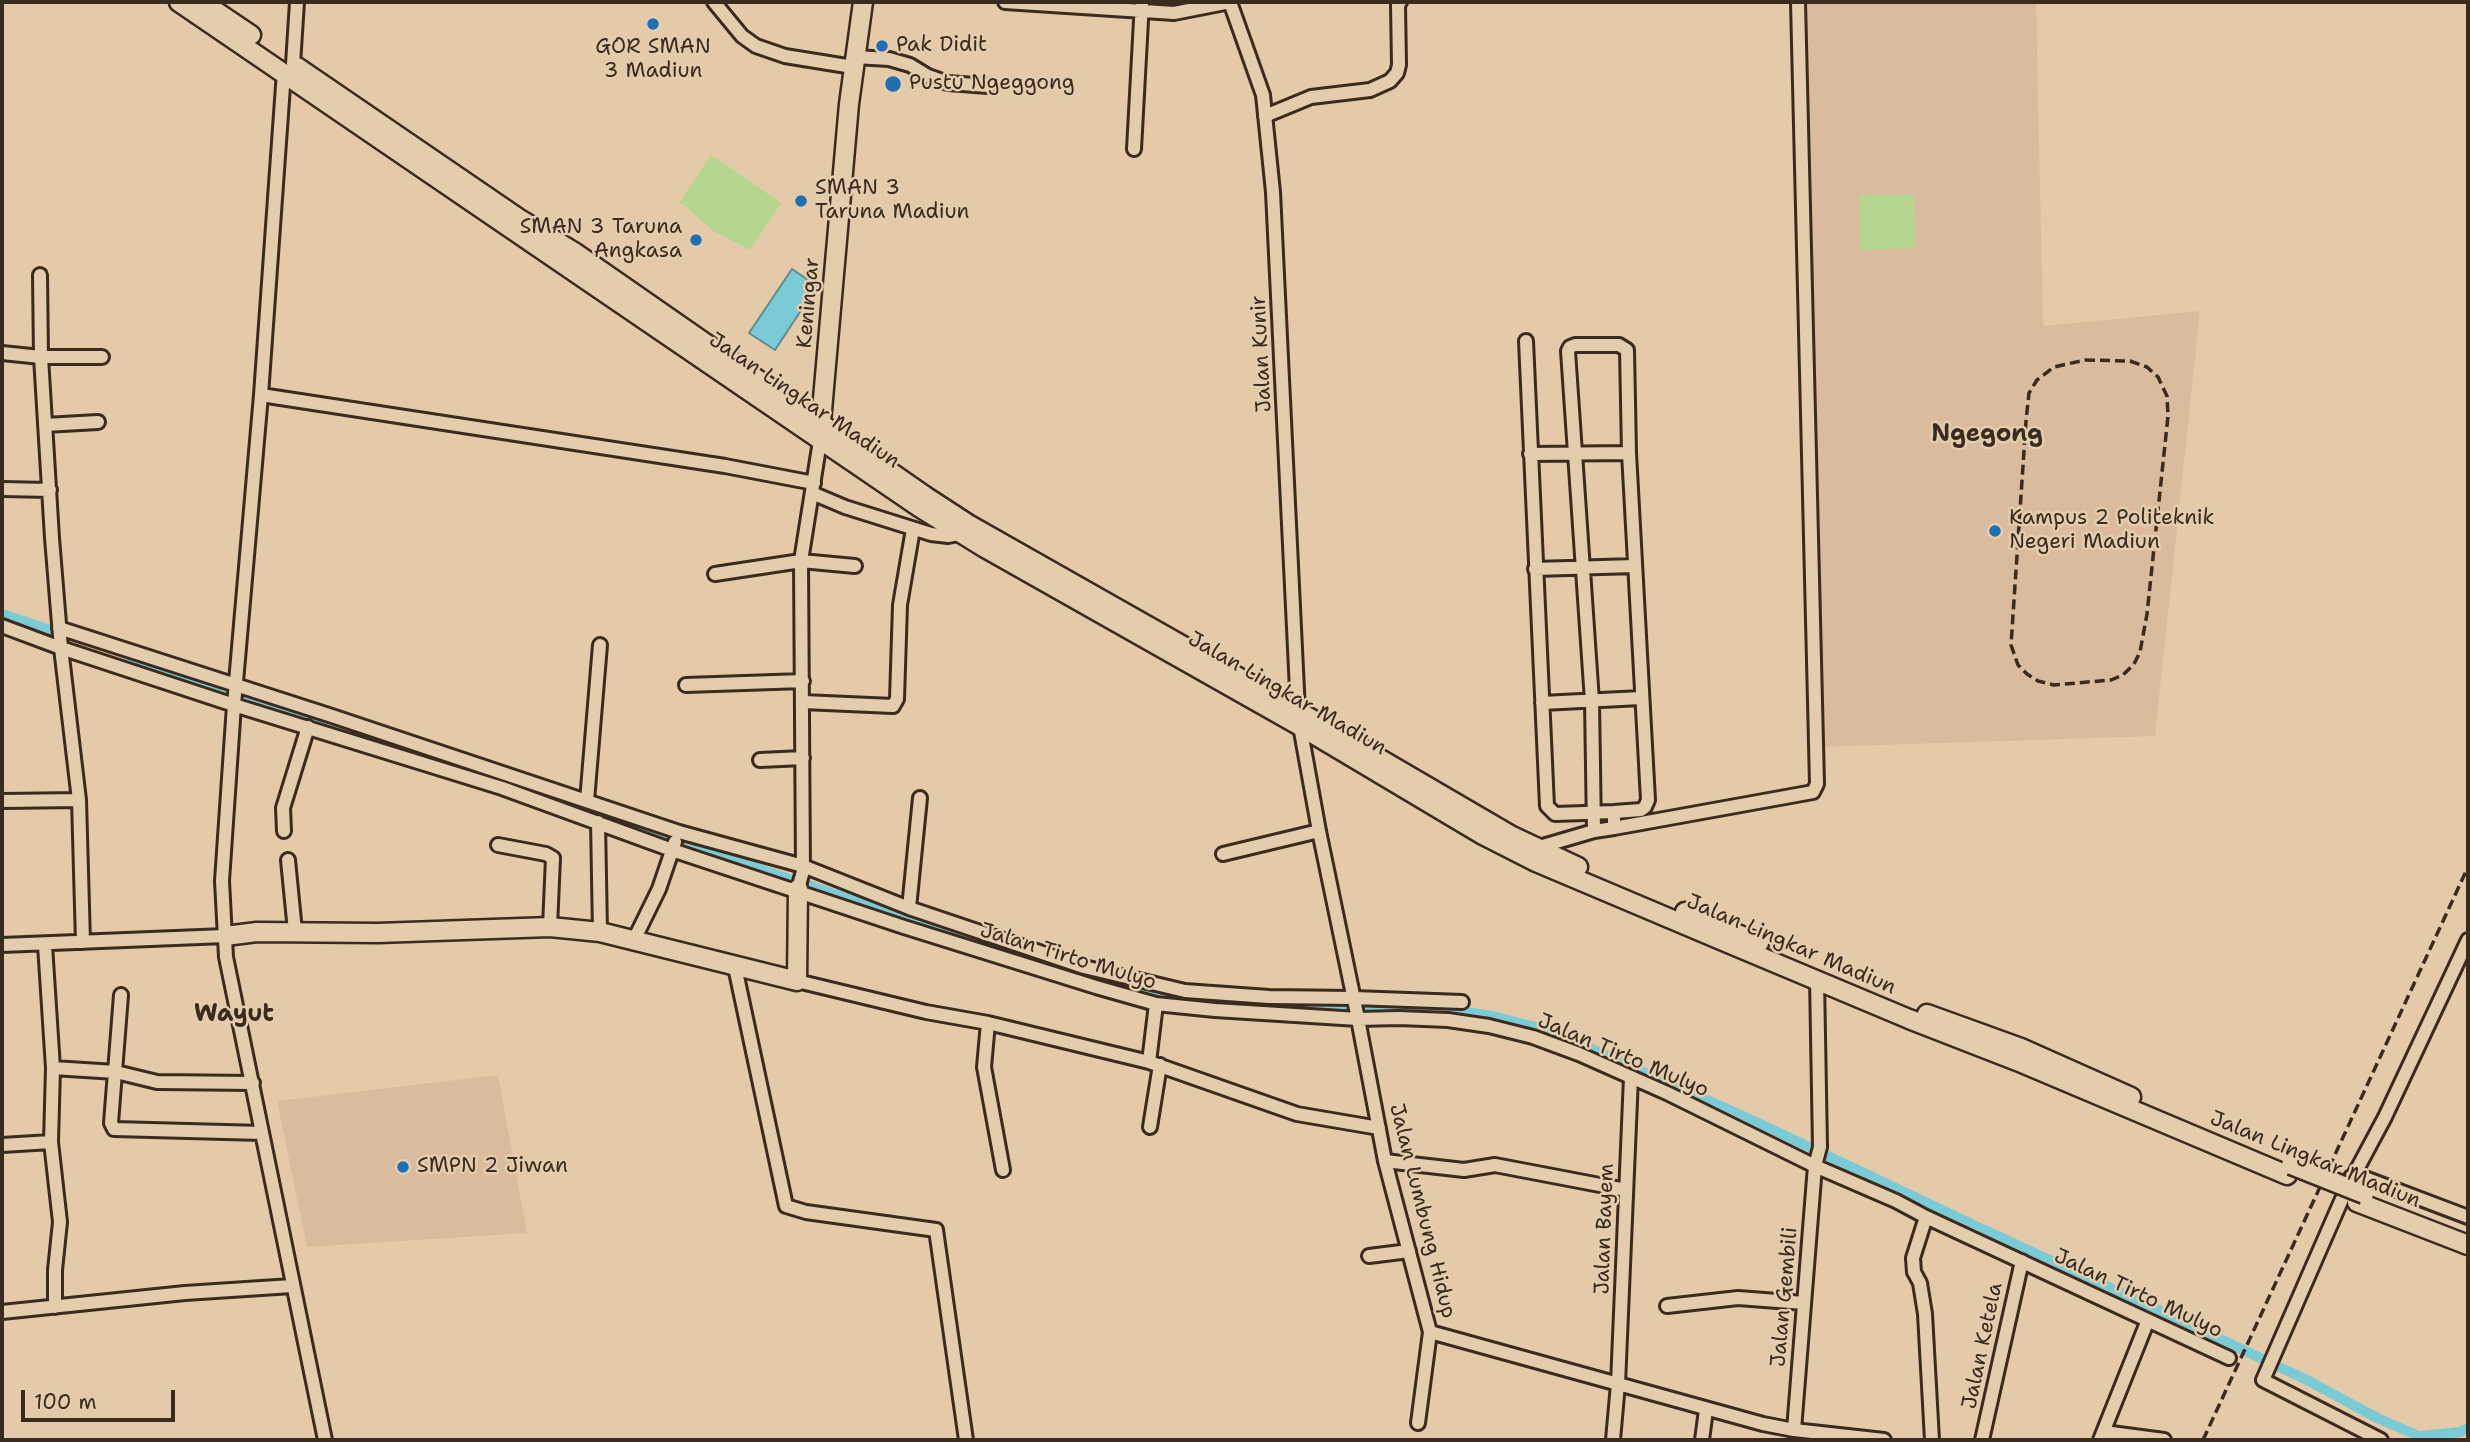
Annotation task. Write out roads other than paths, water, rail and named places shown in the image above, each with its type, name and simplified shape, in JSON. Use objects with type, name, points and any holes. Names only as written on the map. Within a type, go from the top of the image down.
[{"type":"main road","name":"Jalan Lingkar Madiun","points":[[179,2],[288,68]]},
{"type":"main road","name":"Jalan Lingkar Madiun","points":[[202,2],[364,130],[650,314],[820,433],[965,529],[1512,836],[2019,1054],[2468,1233]]},
{"type":"main road","name":"Keningar","points":[[820,433],[854,62],[863,2]]},
{"type":"main road","name":"Jalan Lingkar Madiun","points":[[1299,718],[1510,849],[1909,1019],[2019,1054],[2275,1170],[2468,1245]]},
{"type":"main road","points":[[225,936],[550,927],[600,932],[797,981],[798,890]]},
{"type":"street","points":[[298,2],[288,68],[234,704],[222,881],[226,957],[324,1440]]},
{"type":"street","points":[[715,2],[742,36],[756,46],[785,56],[854,62],[889,59],[910,65],[928,76],[948,83],[988,86]]},
{"type":"street","points":[[1009,2],[1142,6],[1174,13],[1230,2]]},
{"type":"street","name":"Jalan Kunir","points":[[1230,2],[1260,83],[1273,192],[1299,718]]},
{"type":"street","points":[[1265,116],[1311,97],[1370,90],[1390,81],[1397,73],[1399,65],[1398,5],[1401,2]]},
{"type":"street","points":[[1536,848],[1594,831],[1813,792],[1817,785],[1798,2]]},
{"type":"street","points":[[1133,149],[1142,6]]},
{"type":"street","points":[[40,275],[41,357],[61,647],[79,800],[83,942]]},
{"type":"street","points":[[1526,341],[1547,806],[1555,814],[1594,814],[1641,810],[1647,803],[1629,453],[1627,350],[1619,345],[1575,345],[1568,351],[1592,701],[1594,814],[1594,831]]},
{"type":"street","points":[[2,353],[41,357],[102,357]]},
{"type":"street","points":[[261,394],[726,466],[813,488],[845,507],[913,529],[940,535],[965,529]]},
{"type":"street","points":[[45,425],[98,422]]},
{"type":"street","points":[[798,890],[803,868],[802,561],[820,433]]},
{"type":"street","points":[[1530,454],[1629,453]]},
{"type":"street","points":[[2,489],[50,489]]},
{"type":"street","points":[[803,702],[893,706],[897,699],[900,605],[913,529]]},
{"type":"street","points":[[715,574],[802,561],[855,565]]},
{"type":"street","points":[[1535,569],[1634,566]]},
{"type":"street","points":[[2,626],[234,704],[502,788],[598,822],[803,868],[909,908],[1084,967],[1185,991],[1269,997],[1462,1002]]},
{"type":"street","points":[[60,629],[587,801],[675,841]]},
{"type":"street","points":[[587,801],[600,645]]},
{"type":"street","points":[[686,685],[803,681]]},
{"type":"street","points":[[1542,703],[1641,698]]},
{"type":"street","name":"Jalan Lumbung Hidup","points":[[1299,718],[1385,1161],[1430,1332],[1706,1410],[1794,1430],[1884,1440]]},
{"type":"street","points":[[285,831],[283,808],[308,727]]},
{"type":"street","points":[[760,760],[803,758]]},
{"type":"street","points":[[909,908],[920,798]]},
{"type":"street","points":[[2,801],[79,800]]},
{"type":"street","points":[[1614,812],[1614,828]]},
{"type":"street","points":[[598,822],[600,932]]},
{"type":"street","points":[[1223,854],[1319,831]]},
{"type":"street","points":[[634,940],[659,889],[675,841]]},
{"type":"street","name":"Jalan Tirto Mulyo","points":[[675,841],[798,890],[1156,1004],[1215,1010],[1423,1019],[1489,1026],[1533,1037],[1631,1077],[2229,1358]]},
{"type":"street","points":[[498,845],[546,854],[553,858],[550,927]]},
{"type":"street","points":[[288,860],[295,932]]},
{"type":"street","points":[[2,945],[225,936]]},
{"type":"street","points":[[2381,1440],[2263,1380],[2351,1177],[2385,1117],[2468,940]]},
{"type":"street","points":[[44,945],[53,1068],[51,1142],[60,1222],[55,1270],[55,1307]]},
{"type":"street","points":[[735,967],[786,1206],[806,1212],[936,1230],[966,1440]]},
{"type":"street","name":"Jalan Gembili","points":[[1794,1430],[1816,1164],[1820,1147],[1816,979]]},
{"type":"street","points":[[797,981],[1154,1063],[1297,1114],[1379,1128]]},
{"type":"street","points":[[121,995],[111,1123],[114,1129],[262,1133]]},
{"type":"street","points":[[1150,1127],[1156,1004]]},
{"type":"street","points":[[988,1023],[984,1067],[1003,1170]]},
{"type":"street","points":[[53,1068],[116,1072],[156,1082],[253,1083]]},
{"type":"street","name":"Jalan Bayem","points":[[1613,1440],[1618,1384],[1631,1077]]},
{"type":"street","points":[[2,1145],[51,1142]]},
{"type":"street","points":[[1385,1161],[1464,1170],[1495,1166],[1626,1190]]},
{"type":"street","points":[[2354,1175],[2468,1217]]},
{"type":"street","points":[[2342,1199],[2468,1251]]},
{"type":"street","points":[[1926,1217],[1913,1258],[1925,1314],[1932,1440]]},
{"type":"street","points":[[1369,1255],[1409,1251]]},
{"type":"street","name":"Jalan Ketela","points":[[1982,1440],[2022,1261]]},
{"type":"street","points":[[2,1312],[186,1293],[292,1286]]},
{"type":"street","points":[[1667,1306],[1738,1298],[1804,1303]]},
{"type":"street","points":[[2148,1320],[2102,1436],[2164,1440]]},
{"type":"street","points":[[1418,1423],[1430,1332]]},
{"type":"street","points":[[1702,1440],[1706,1410]]},
{"type":"water","points":[[792,269],[817,286],[775,350],[749,333]]},
{"type":"waterway","points":[[2,614],[65,635]]},
{"type":"waterway","points":[[130,657],[486,777]]},
{"type":"waterway","points":[[518,788],[900,916]]},
{"type":"waterway","points":[[896,915],[1131,988],[1175,998],[1246,1005],[1341,1009],[1431,1007],[1493,1016],[1554,1032],[1752,1120],[2159,1310],[2309,1381],[2377,1418],[2419,1436],[2460,1432],[2468,1428]]},
{"type":"railway","points":[[2085,360],[2130,361],[2147,367],[2158,377],[2167,396],[2168,416],[2147,614],[2140,652],[2134,664],[2123,675],[2111,680],[2054,685],[2038,681],[2027,674],[2018,665],[2011,645],[2026,421],[2029,393],[2037,380],[2054,367],[2085,360]]},
{"type":"railway","points":[[2203,1440],[2468,867]]},
{"type":"place","name":"GOR SMAN 3 Madiun","points":[[653,24]]},
{"type":"place","name":"Pak Didit","points":[[882,46]]},
{"type":"place","name":"Pustu Ngeggong","points":[[893,84]]},
{"type":"place","name":"SMAN 3 Taruna Madiun","points":[[801,201]]},
{"type":"place","name":"SMAN 3 Taruna Angkasa","points":[[696,240]]},
{"type":"place","name":"Kampus 2 Politeknik Negeri Madiun","points":[[1995,531]]},
{"type":"place","name":"SMPN 2 Jiwan","points":[[403,1167]]},
{"type":"district","name":"Ngegong","points":[[1987,435]]},
{"type":"district","name":"Wayut","points":[[234,1015]]}]
